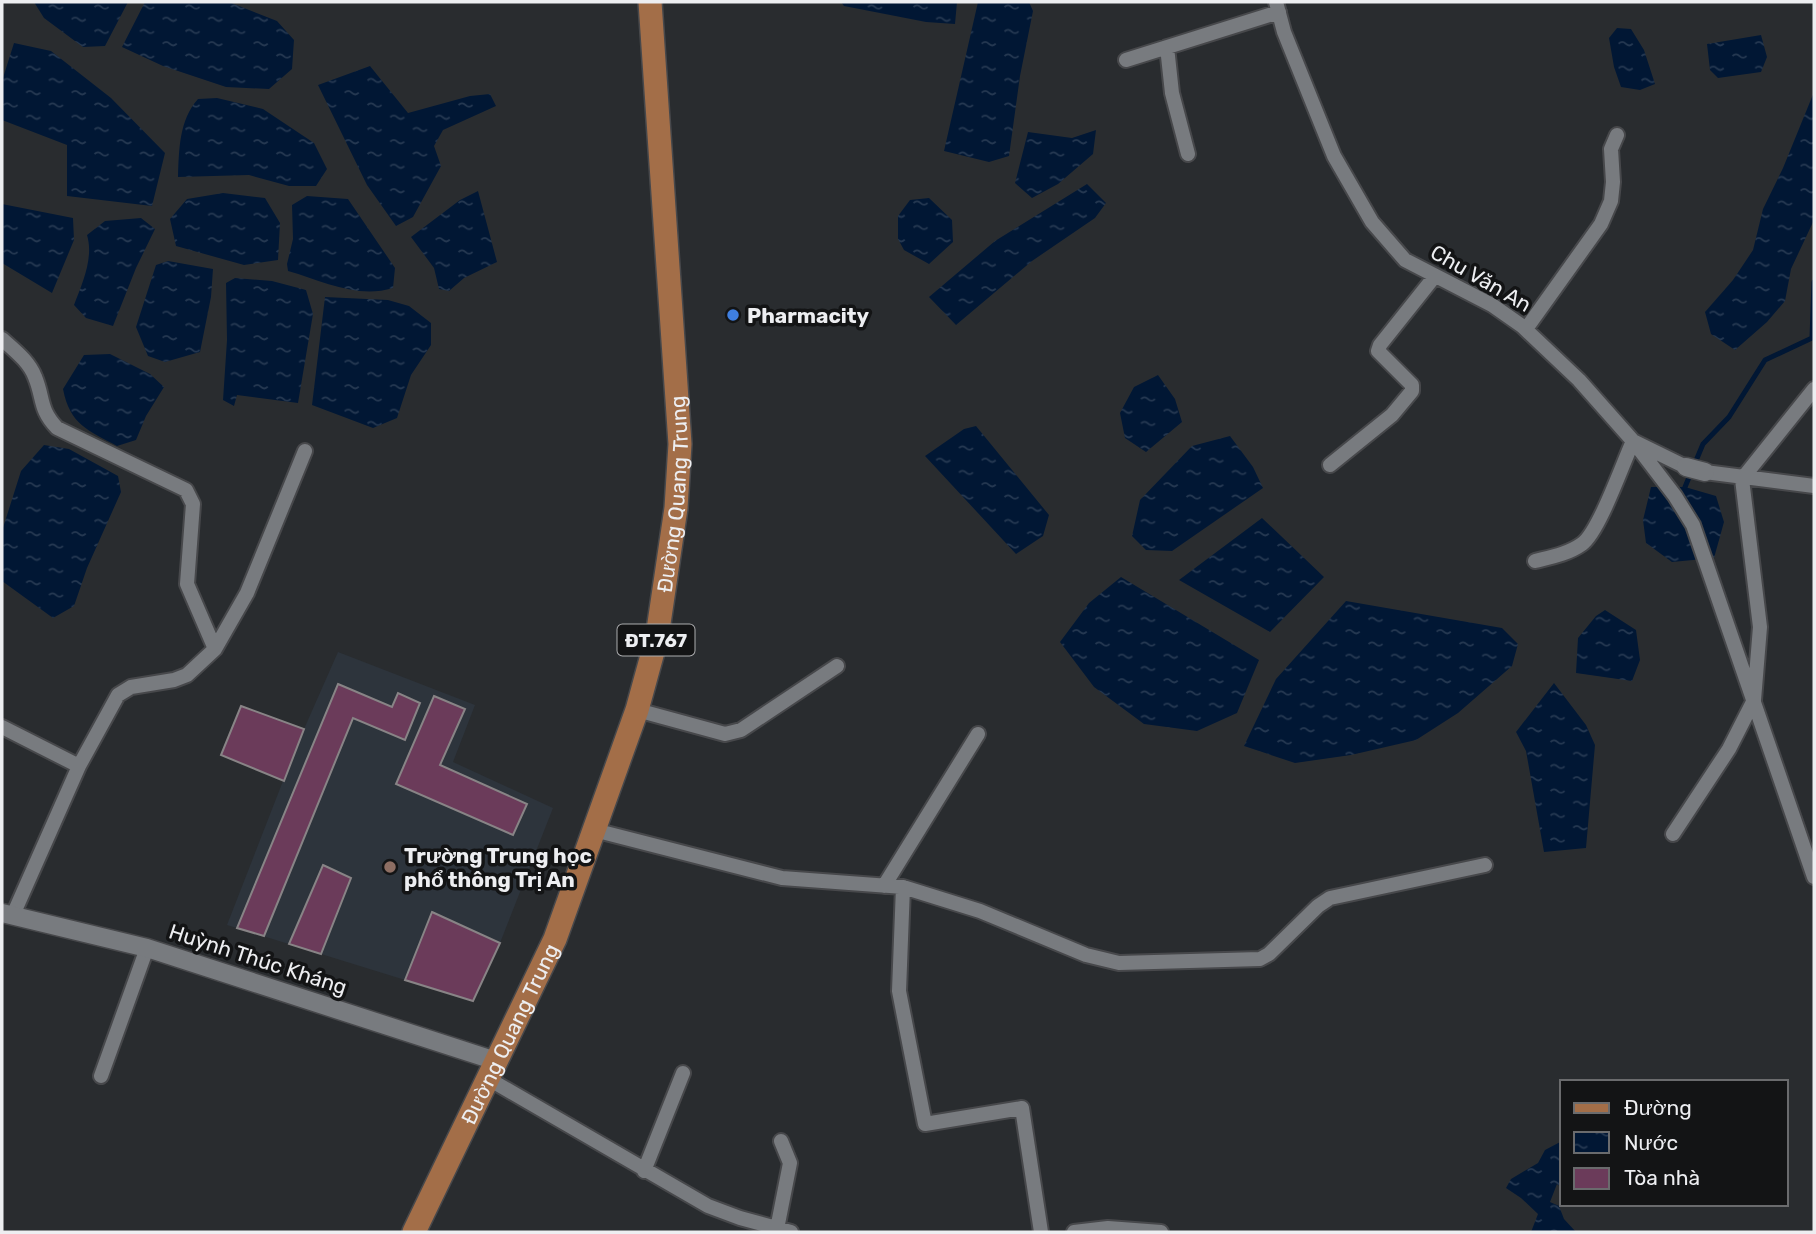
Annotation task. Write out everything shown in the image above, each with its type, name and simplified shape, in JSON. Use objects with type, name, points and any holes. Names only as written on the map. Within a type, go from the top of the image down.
[{"type":"main road","name":"Đường Quang Trung","points":[[414,1232],[555,939],[637,710],[657,637],[679,478],[680,444],[650,2]]},
{"type":"street","points":[[1126,60],[1277,7]]},
{"type":"street","name":"Chu Văn An","points":[[1277,7],[1284,32],[1334,156],[1366,211],[1405,260],[1492,305],[1525,329],[1578,380],[1633,441],[1686,467],[1705,472],[1742,479],[1814,486]]},
{"type":"street","points":[[1167,47],[1172,93],[1188,154]]},
{"type":"street","points":[[1525,329],[1601,224],[1611,201],[1611,149],[1617,135]]},
{"type":"street","points":[[1330,465],[1392,415],[1412,391],[1412,385],[1378,351],[1435,276]]},
{"type":"street","points":[[2,339],[26,361],[35,377],[46,417],[57,428],[186,490],[191,496],[193,504],[187,584],[215,649]]},
{"type":"street","points":[[1673,834],[1729,749],[1754,700],[1760,627],[1742,479],[1814,389]]},
{"type":"street","points":[[1535,561],[1568,552],[1585,543],[1597,524],[1633,441],[1675,496],[1693,525],[1814,877]]},
{"type":"street","points":[[7,914],[79,766],[118,695],[131,687],[174,680],[187,675],[215,649],[247,593],[305,451]]},
{"type":"street","points":[[637,710],[725,734],[734,733],[837,666]]},
{"type":"street","points":[[2,727],[79,766]]},
{"type":"street","points":[[884,886],[978,734]]},
{"type":"street","points":[[594,830],[782,878],[903,887],[980,911],[1086,955],[1119,963],[1252,961],[1269,954],[1318,906],[1330,898],[1485,865]]},
{"type":"street","points":[[903,887],[899,991],[925,1124],[1022,1108],[1041,1232]]},
{"type":"street","name":"Huỳnh Thúc Kháng","points":[[7,914],[147,948],[492,1070]]},
{"type":"street","points":[[101,1076],[147,948]]},
{"type":"street","points":[[492,1070],[644,1171],[708,1206],[784,1231],[790,1163],[780,1141]]},
{"type":"street","points":[[644,1171],[683,1073]]},
{"type":"street","points":[[1074,1232],[1108,1228],[1161,1232]]},
{"type":"shaded area","name":"Trường Trung học phổ thông Trị An","points":[[338,652],[475,705],[453,762],[553,808],[500,943],[473,1001],[227,925],[283,781],[221,755],[241,706],[304,729]]},
{"type":"water","points":[[34,2],[128,2],[105,46],[83,47],[44,18]]},
{"type":"water","points":[[145,2],[229,2],[277,21],[294,40],[292,69],[269,89],[226,87],[163,66],[122,47]]},
{"type":"water","points":[[841,2],[957,2],[955,24],[926,22],[844,6]]},
{"type":"water","points":[[978,2],[1029,2],[1033,11],[1020,76],[1009,156],[989,162],[944,151]]},
{"type":"water","points":[[1617,28],[1631,29],[1644,50],[1655,84],[1640,90],[1621,87],[1609,38]]},
{"type":"water","points":[[1761,35],[1767,57],[1761,72],[1718,78],[1710,70],[1707,44]]},
{"type":"water","points":[[14,43],[51,51],[111,98],[165,153],[152,206],[67,196],[67,145],[2,120],[2,81]]},
{"type":"water","points":[[370,66],[408,113],[470,96],[490,94],[496,106],[443,130],[434,146],[441,166],[413,217],[396,226],[367,185],[318,85]]},
{"type":"water","points":[[1814,92],[1814,220],[1791,269],[1785,301],[1767,322],[1735,350],[1711,334],[1705,312],[1733,280],[1753,250],[1763,209]]},
{"type":"water","points":[[217,98],[263,109],[314,143],[327,169],[316,186],[289,186],[249,175],[178,177],[181,136],[187,116],[198,99]]},
{"type":"water","points":[[1096,130],[1093,154],[1058,184],[1032,198],[1015,183],[1028,132],[1072,138]]},
{"type":"water","points":[[1087,184],[1106,203],[1095,218],[1032,261],[956,325],[929,297],[995,241]]},
{"type":"water","points":[[478,191],[497,262],[464,278],[449,291],[439,289],[434,268],[411,237],[460,200]]},
{"type":"water","points":[[223,193],[265,198],[280,223],[278,260],[244,265],[176,246],[170,219],[187,199]]},
{"type":"water","points":[[307,196],[348,199],[395,268],[393,288],[380,291],[353,290],[288,271],[293,239],[292,205]]},
{"type":"water","points":[[929,198],[952,220],[953,242],[929,264],[904,250],[898,239],[898,216],[910,200]]},
{"type":"water","points":[[2,204],[73,218],[74,240],[52,293],[2,263]]},
{"type":"water","points":[[141,218],[155,229],[113,326],[86,318],[74,305],[88,262],[87,235],[105,221]]},
{"type":"water","points":[[168,261],[213,269],[211,297],[200,352],[165,362],[148,356],[136,327],[156,265]]},
{"type":"water","points":[[235,278],[272,281],[306,290],[313,314],[298,403],[237,395],[234,406],[223,400],[227,340],[226,283]]},
{"type":"water","points":[[325,297],[388,300],[409,306],[431,323],[431,345],[411,375],[397,418],[373,428],[312,405]]},
{"type":"water","points":[[110,354],[150,374],[164,387],[146,416],[136,440],[117,446],[76,419],[70,411],[63,389],[84,355]]},
{"type":"water","points":[[1158,375],[1175,399],[1182,422],[1146,452],[1125,438],[1120,413],[1134,387]]},
{"type":"water","points":[[976,426],[1049,515],[1043,536],[1016,554],[925,456],[964,429]]},
{"type":"water","points":[[1230,436],[1253,467],[1263,488],[1172,551],[1146,550],[1132,536],[1140,500],[1192,446]]},
{"type":"water","points":[[44,445],[69,449],[118,476],[121,492],[87,568],[74,606],[53,618],[2,581],[2,531],[21,471]]},
{"type":"water","points":[[1651,487],[1685,487],[1716,496],[1724,522],[1714,558],[1672,562],[1646,543],[1643,520]]},
{"type":"water","points":[[1262,518],[1324,577],[1270,632],[1179,580]]},
{"type":"water","points":[[1121,577],[1259,660],[1237,713],[1197,731],[1144,724],[1094,687],[1060,642],[1089,603]]},
{"type":"water","points":[[1346,601],[1502,628],[1518,644],[1512,666],[1458,713],[1416,740],[1351,755],[1295,763],[1244,746],[1276,679]]},
{"type":"water","points":[[1605,610],[1636,630],[1640,660],[1632,681],[1576,673],[1578,638],[1596,616]]},
{"type":"water","points":[[1554,683],[1586,725],[1595,745],[1586,848],[1544,852],[1526,751],[1516,732]]},
{"type":"water","points":[[1560,1142],[1560,1186],[1557,1184],[1550,1202],[1559,1206],[1564,1219],[1576,1232],[1531,1232],[1538,1214],[1506,1188],[1511,1179],[1538,1163],[1545,1150]]},
{"type":"building","points":[[338,684],[392,707],[398,693],[420,703],[405,740],[353,718],[264,936],[237,928]]},
{"type":"building","points":[[434,696],[465,709],[440,765],[527,804],[513,835],[396,784]]},
{"type":"building","points":[[241,706],[304,729],[284,781],[221,755]]},
{"type":"building","points":[[323,865],[351,878],[321,954],[289,944]]},
{"type":"building","points":[[432,912],[500,943],[473,1001],[405,980]]},
{"type":"waterway","points":[[1685,487],[1703,444],[1729,417],[1765,360],[1812,338],[1814,282]]},
{"type":"place","name":"Pharmacity","points":[[733,315]]},
{"type":"place","name":"Trường Trung học phổ thông Trị An","points":[[390,867]]}]
